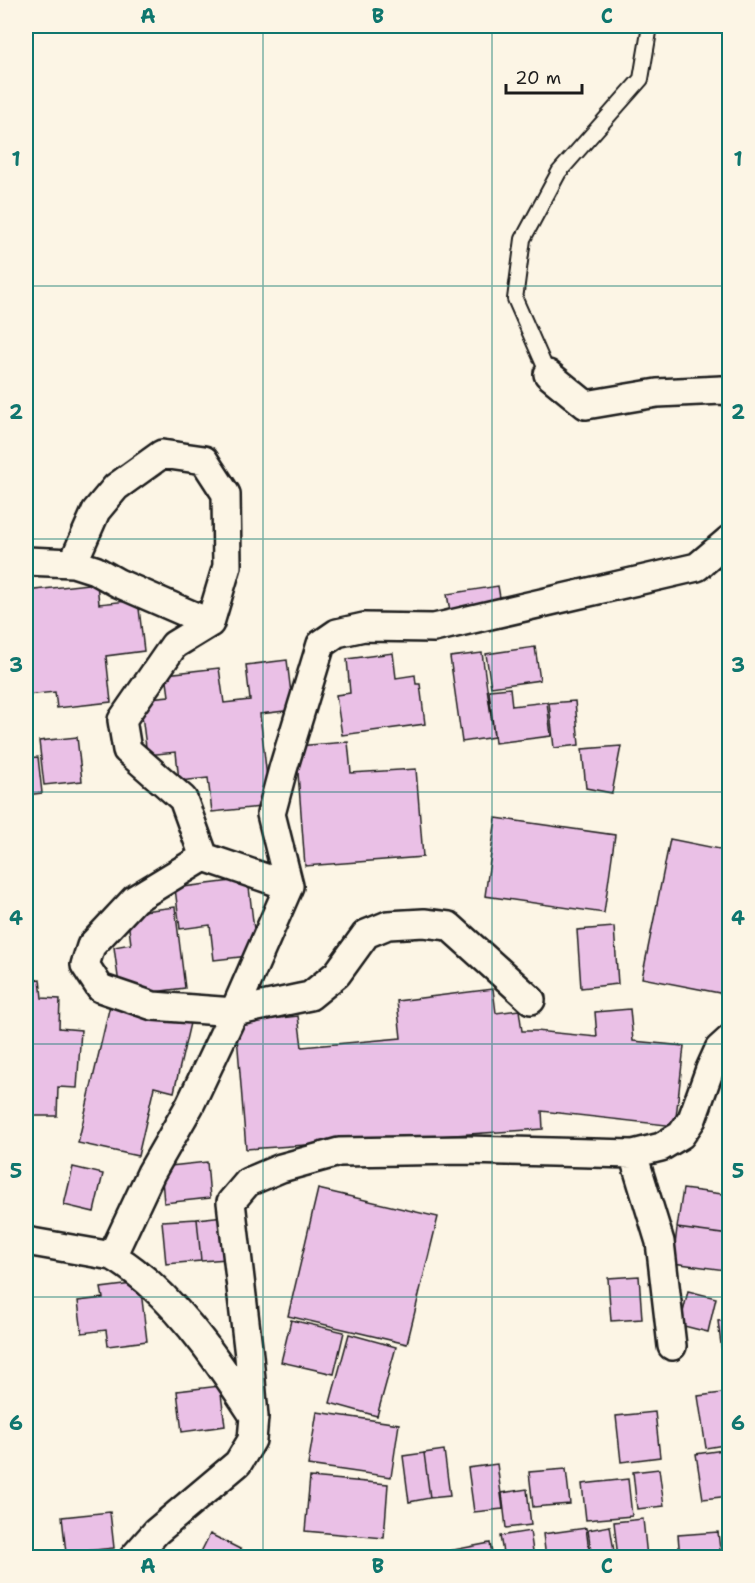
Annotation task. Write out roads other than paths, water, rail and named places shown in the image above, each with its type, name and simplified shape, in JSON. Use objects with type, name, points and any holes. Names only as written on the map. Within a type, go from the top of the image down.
[{"type":"street","points":[[548,374],[586,405],[657,393],[722,390],[729,392]]},
{"type":"street","points":[[73,563],[96,511],[116,487],[162,454],[204,460],[226,494],[227,566],[210,623],[174,645],[122,720],[127,750],[183,798],[204,857]]},
{"type":"street","points":[[112,1256],[151,1173],[190,1105],[289,886],[272,814],[282,769],[321,644],[337,633],[364,627],[434,628],[697,567],[729,539]]},
{"type":"street","points":[[26,561],[73,563],[95,570],[118,583],[210,623]]},
{"type":"street","points":[[204,857],[289,886]]},
{"type":"street","points":[[204,857],[135,899],[91,946],[85,965],[99,988],[153,1005],[234,1012],[310,996],[337,974],[366,934],[388,925],[424,922],[449,926],[531,1000]]},
{"type":"street","points":[[133,1557],[156,1532],[238,1463],[252,1440],[254,1417],[231,1202],[248,1182],[281,1168],[339,1152],[466,1150],[633,1154],[661,1147],[681,1135],[692,1119],[719,1049],[729,1039]]},
{"type":"street","points":[[633,1154],[660,1242],[672,1346]]},
{"type":"street","points":[[26,1241],[112,1256],[124,1262],[166,1299],[211,1350],[254,1417]]},
{"type":"lane","points":[[548,374],[515,299],[523,239],[559,171],[642,80],[651,26]]}]
